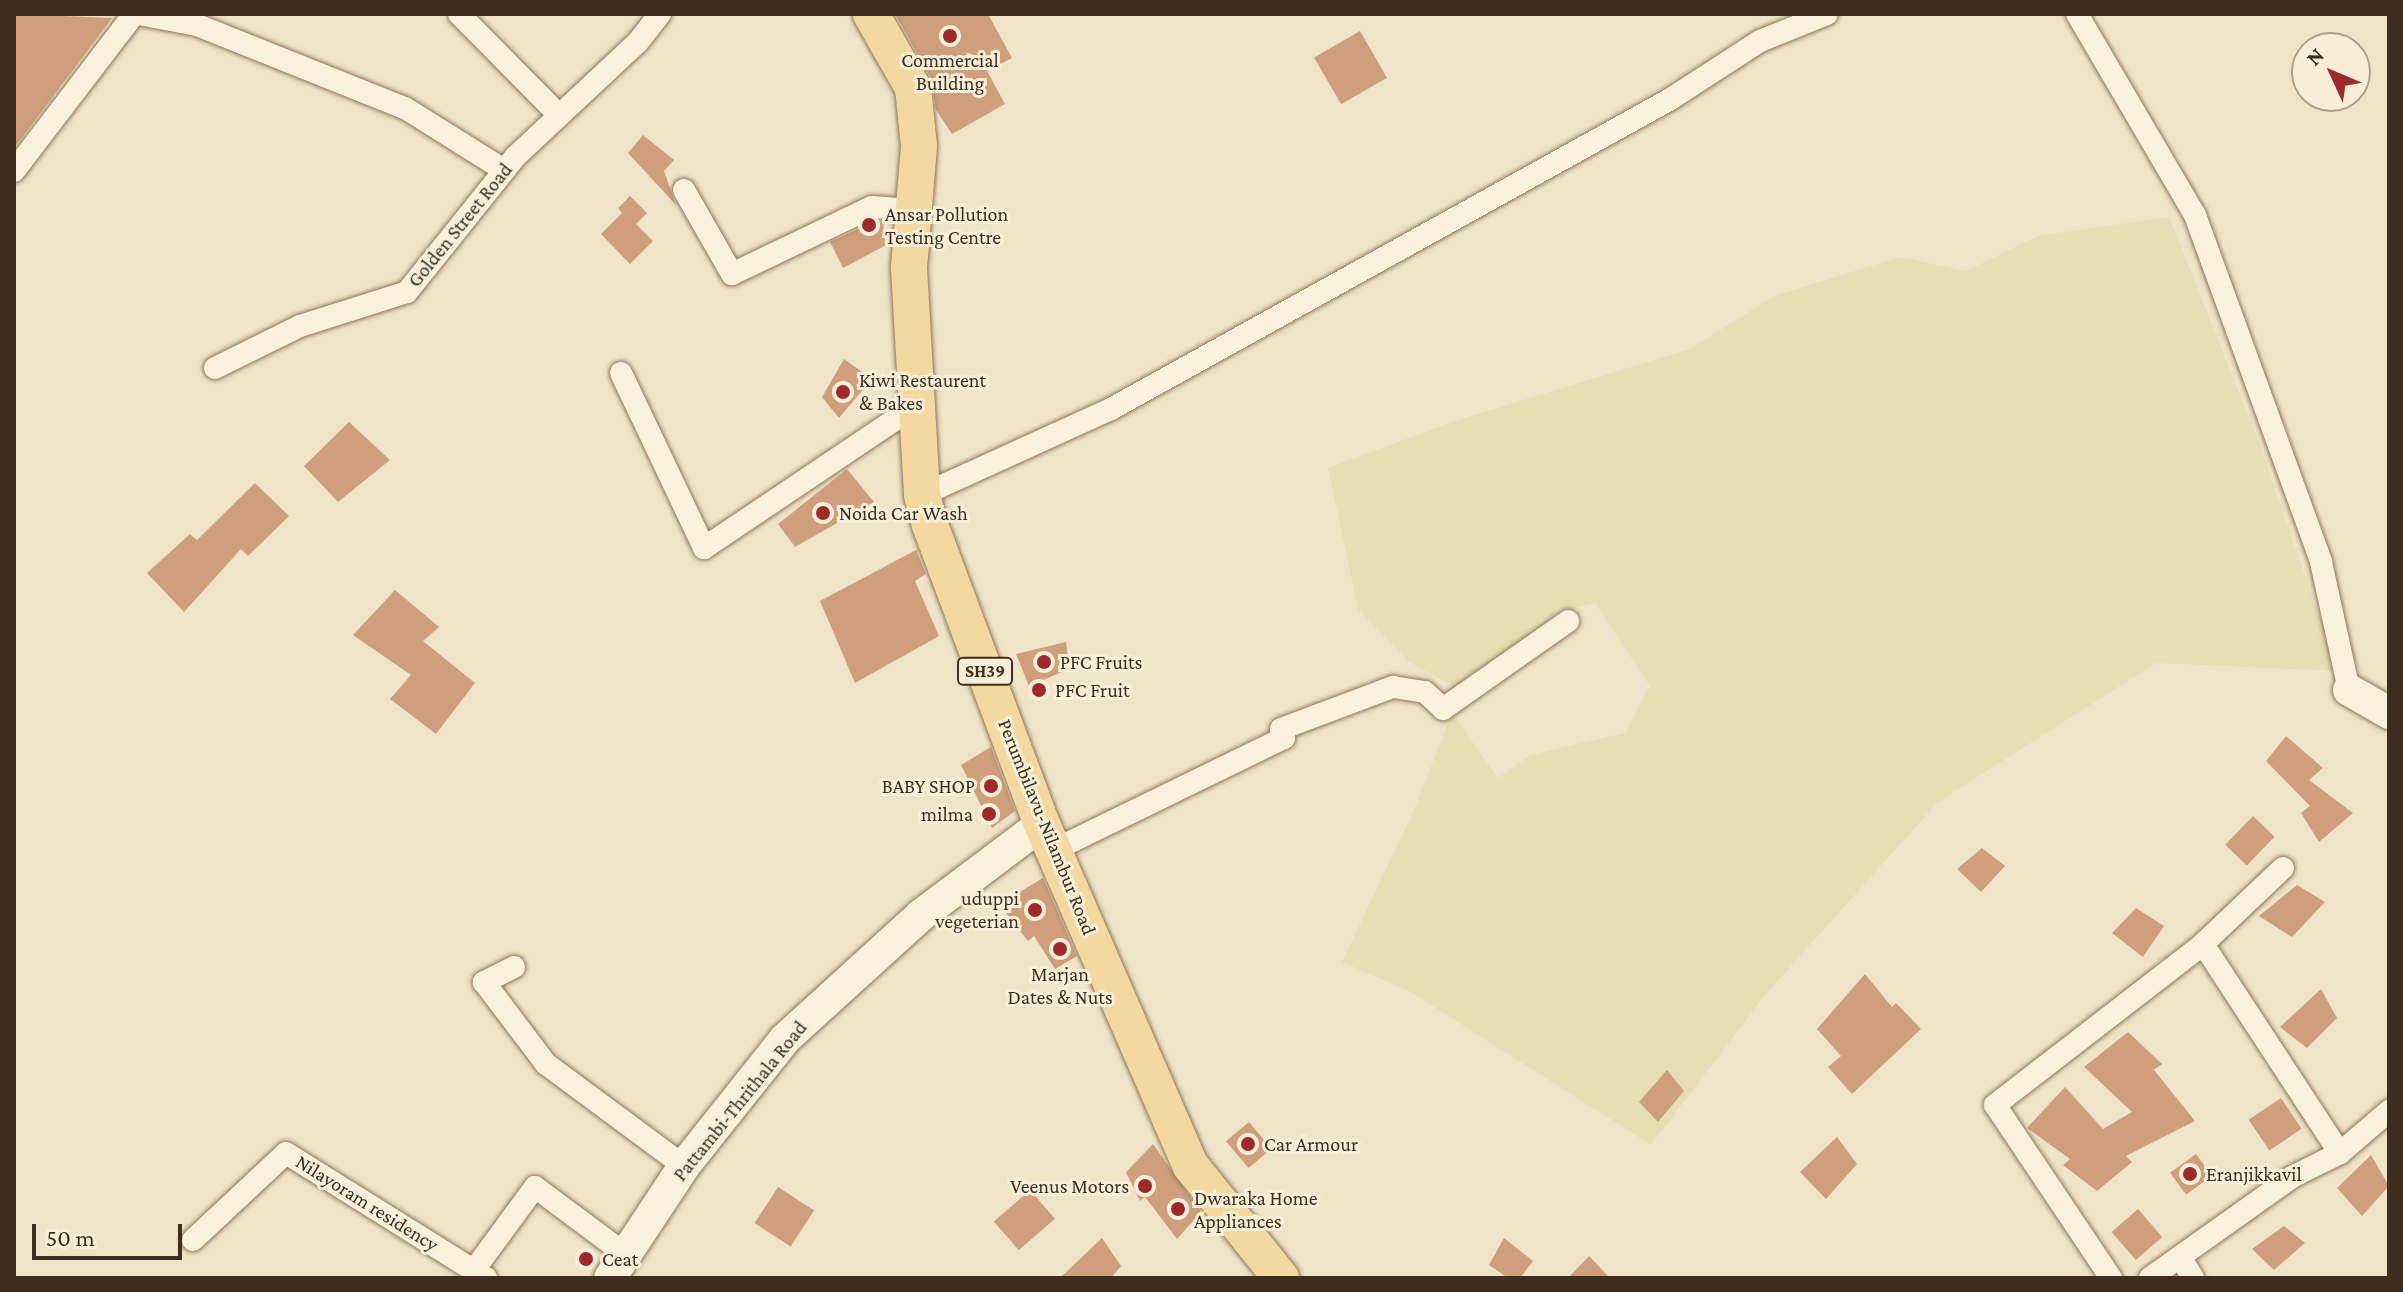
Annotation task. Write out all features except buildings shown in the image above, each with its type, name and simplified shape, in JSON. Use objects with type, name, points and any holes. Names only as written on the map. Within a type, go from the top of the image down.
[{"type":"main road","name":"Perumbilavu-Nilambur Road","points":[[871,14],[913,88],[919,146],[909,268],[922,495],[1048,837],[1191,1166],[1281,1278]]},
{"type":"main road","points":[[2349,690],[2389,713]]},
{"type":"main road","name":"Pattambi-Thrithala Road","points":[[617,1266],[684,1166],[785,1039],[920,916],[1048,837]]},
{"type":"street","points":[[14,171],[136,14],[197,25],[405,108],[504,170]]},
{"type":"street","points":[[459,14],[559,115]]},
{"type":"street","name":"Golden Street Road","points":[[215,368],[300,326],[407,292],[504,170],[638,42],[660,14]]},
{"type":"street","points":[[922,495],[1111,409],[1669,100],[1760,41],[1827,14]]},
{"type":"street","points":[[2077,14],[2195,215],[2321,562],[2349,690]]},
{"type":"street","points":[[684,190],[732,274],[872,207],[914,210]]},
{"type":"street","points":[[621,373],[704,548],[917,405]]},
{"type":"street","points":[[1048,837],[1284,738],[1281,729],[1393,687],[1425,692],[1443,709],[1568,621]]},
{"type":"street","points":[[2111,1278],[1995,1105],[2203,944],[2283,868]]},
{"type":"street","points":[[2203,944],[2340,1153]]},
{"type":"street","points":[[514,967],[484,982],[546,1064],[684,1166]]},
{"type":"street","points":[[2150,1278],[2292,1177],[2340,1153],[2389,1111]]},
{"type":"street","name":"Nilayoram residency","points":[[193,1240],[286,1153],[480,1274],[535,1187],[617,1266]]},
{"type":"street","points":[[2180,1257],[2193,1278]]},
{"type":"shaded area","points":[[2169,217],[2258,440],[2338,671],[2156,663],[1938,802],[1764,996],[1651,1145],[1409,991],[1342,962],[1414,810],[1452,713],[1498,778],[1530,755],[1625,733],[1650,686],[1595,603],[1557,612],[1466,693],[1409,662],[1358,609],[1328,468],[1455,421],[1690,349],[1774,296],[1900,257],[1966,271],[2038,236]]},
{"type":"place","name":"Commercial Building","points":[[950,36]]},
{"type":"place","name":"Ansar Pollution Testing Centre","points":[[869,225]]},
{"type":"place","name":"Kiwi Restaurent & Bakes","points":[[843,392]]},
{"type":"place","name":"Noida Car Wash","points":[[823,513]]},
{"type":"place","name":"PFC Fruits","points":[[1044,662]]},
{"type":"place","name":"PFC Fruit","points":[[1039,690]]},
{"type":"place","name":"BABY SHOP","points":[[991,786]]},
{"type":"place","name":"milma","points":[[989,814]]},
{"type":"place","name":"uduppi vegeterian","points":[[1035,910]]},
{"type":"place","name":"Marjan Dates & Nuts","points":[[1060,949]]},
{"type":"place","name":"Car Armour","points":[[1248,1144]]},
{"type":"place","name":"Eranjikkavil","points":[[2190,1174]]},
{"type":"place","name":"Veenus Motors","points":[[1145,1186]]},
{"type":"place","name":"Dwaraka Home Appliances","points":[[1178,1209]]},
{"type":"place","name":"Ceat","points":[[586,1259]]}]
